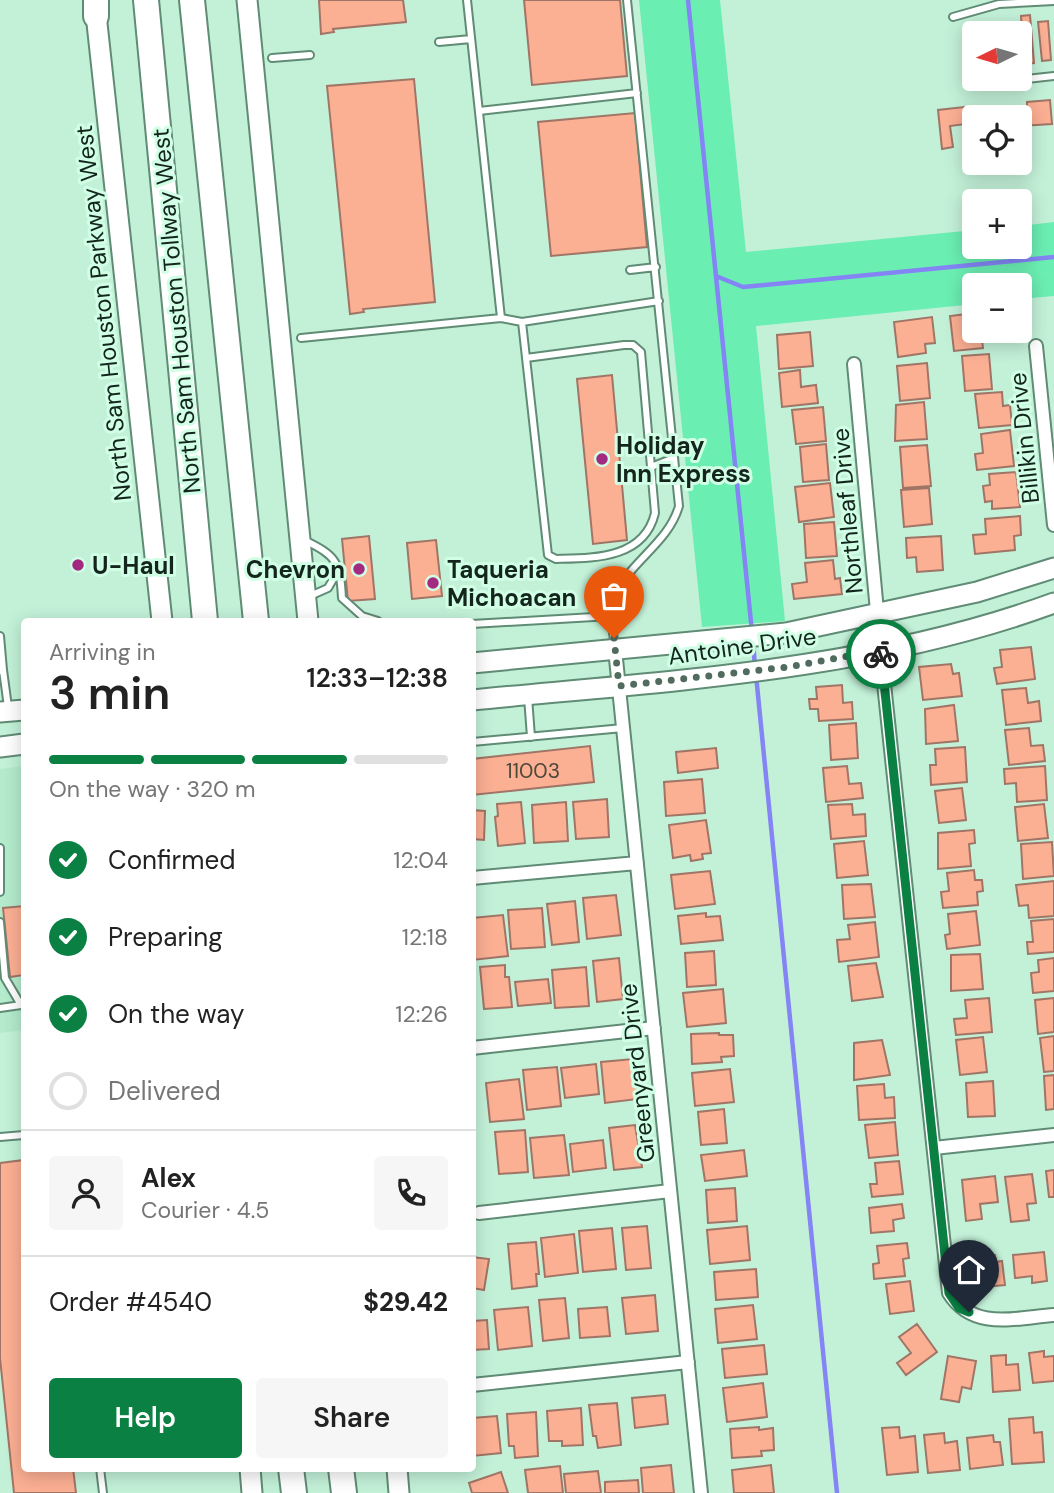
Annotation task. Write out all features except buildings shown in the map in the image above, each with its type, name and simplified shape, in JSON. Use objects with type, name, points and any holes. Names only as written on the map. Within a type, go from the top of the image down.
[{"type":"highway","name":"North Sam Houston Tollway West","points":[[146,0],[204,617]]},
{"type":"highway","name":"North Sam Houston Tollway West","points":[[190,0],[255,613]]},
{"type":"highway","points":[[291,1472],[294,1493]]},
{"type":"highway","points":[[341,1472],[344,1493]]},
{"type":"main road","points":[[247,0],[306,615]]},
{"type":"main road","name":"North Sam Houston Parkway West","points":[[95,5],[162,618]]},
{"type":"main road","name":"Antoine Drive","points":[[476,663],[786,633],[977,592],[1054,568]]},
{"type":"main road","name":"Antoine Drive","points":[[476,700],[788,667],[881,650],[1008,620],[1054,603]]},
{"type":"main road","points":[[0,747],[21,744]]},
{"type":"main road","points":[[250,1472],[252,1493]]},
{"type":"main road","points":[[397,1472],[399,1493]]},
{"type":"street","name":"Billikin Drive","points":[[1036,346],[1054,524]]},
{"type":"street","name":"Northleaf Drive","points":[[854,364],[881,650],[949,1293],[959,1308],[990,1321],[1054,1315]]},
{"type":"street","name":"Greenyard Drive","points":[[615,649],[701,1493]]},
{"type":"street","points":[[476,878],[637,863]]},
{"type":"street","points":[[476,1048],[654,1028]]},
{"type":"street","points":[[934,1148],[1054,1135]]},
{"type":"street","points":[[479,1213],[670,1191]]},
{"type":"street","points":[[476,1385],[688,1362]]},
{"type":"lane","points":[[467,0],[501,318]]},
{"type":"lane","points":[[615,649],[611,617],[613,602],[619,590],[662,539],[676,517],[679,506],[627,0]]},
{"type":"lane","points":[[953,16],[999,4],[1054,1]]},
{"type":"lane","points":[[439,42],[471,39]]},
{"type":"lane","points":[[272,58],[310,55]]},
{"type":"lane","points":[[1032,78],[1054,76]]},
{"type":"lane","points":[[479,111],[637,93]]},
{"type":"lane","points":[[630,270],[656,267]]},
{"type":"lane","points":[[301,338],[501,318],[522,321],[659,301]]},
{"type":"lane","points":[[522,321],[526,358],[548,555],[556,559],[607,556],[630,547],[646,533],[653,520],[655,498],[644,368],[638,349],[624,345],[526,358]]},
{"type":"lane","points":[[651,467],[674,458]]},
{"type":"lane","points":[[300,538],[327,552],[340,568],[342,598],[362,616],[368,618]]},
{"type":"lane","points":[[306,615],[328,589],[340,568]]},
{"type":"lane","points":[[476,624],[611,617]]},
{"type":"lane","points":[[0,636],[2,671],[11,711]]},
{"type":"lane","points":[[527,695],[531,737]]},
{"type":"lane","points":[[476,742],[623,729]]},
{"type":"lane","points":[[0,848],[0,892]]},
{"type":"lane","points":[[0,922],[5,978],[21,1002]]},
{"type":"lane","points":[[0,1008],[21,1005]]},
{"type":"lane","points":[[0,1137],[21,1135]]},
{"type":"lane","points":[[100,1472],[103,1493]]},
{"type":"shaded area","points":[[21,766],[21,1030],[0,1033],[0,769]]},
{"type":"green space","points":[[639,0],[720,0],[746,252],[962,231],[962,259],[1032,259],[1032,225],[1054,222],[1054,296],[1032,298],[1032,273],[962,273],[962,305],[756,326],[785,621],[702,627]]},
{"type":"waterway","points":[[688,0],[752,632]]},
{"type":"waterway","points":[[716,276],[743,287],[1054,257]]},
{"type":"waterway","points":[[753,641],[755,667]]},
{"type":"waterway","points":[[756,675],[837,1493]]},
{"type":"way so far","points":[[614,638],[619,686],[788,667],[881,650],[881,654]]},
{"type":"place","name":"Holiday Inn Express","points":[[602,459]]},
{"type":"place","name":"U-Haul","points":[[78,565]]},
{"type":"place","name":"Chevron","points":[[359,569]]},
{"type":"place","name":"Taqueria Michoacan","points":[[433,583]]},
{"type":"route","points":[[881,654],[949,1293],[959,1308],[969,1312]]}]
